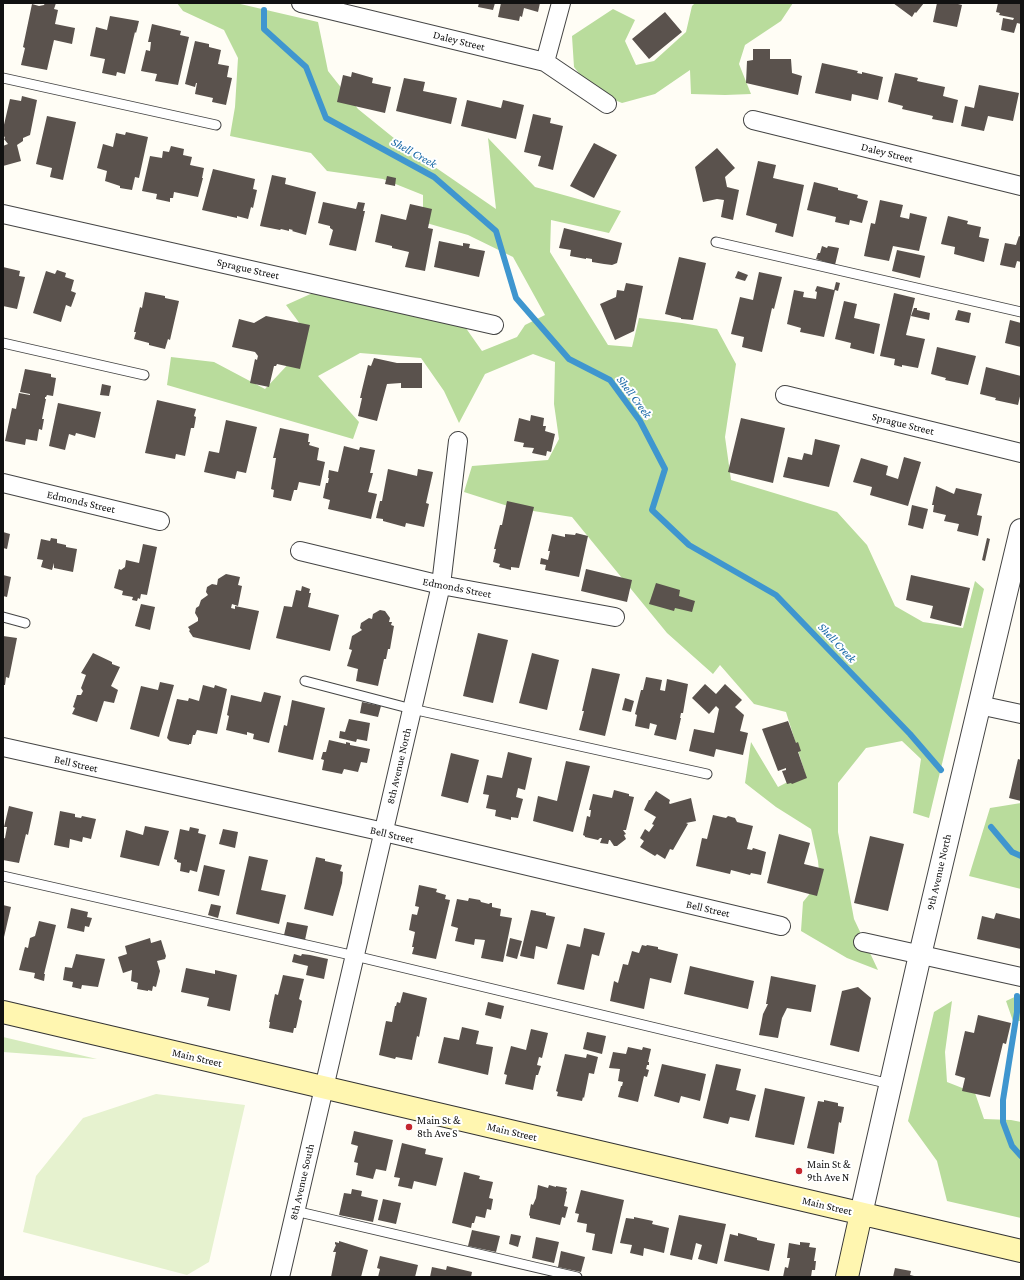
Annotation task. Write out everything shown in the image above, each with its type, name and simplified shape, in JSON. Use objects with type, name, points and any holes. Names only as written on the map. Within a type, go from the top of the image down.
[{"type":"main road","name":"Main Street","points":[[3,1012],[1021,1251]]},
{"type":"main road","points":[[847,1277],[861,1214]]},
{"type":"street","name":"Daley Street","points":[[301,3],[545,62],[607,104]]},
{"type":"street","points":[[545,62],[561,3]]},
{"type":"street","name":"Daley Street","points":[[753,120],[1021,186]]},
{"type":"street","name":"Sprague Street","points":[[3,214],[494,325]]},
{"type":"street","name":"Sprague Street","points":[[785,395],[1021,453]]},
{"type":"street","name":"8th Avenue North","points":[[324,1087],[441,585],[458,441]]},
{"type":"street","name":"Edmonds Street","points":[[3,483],[160,521]]},
{"type":"street","name":"9th Avenue North","points":[[861,1214],[920,954],[979,705],[1015,582],[1021,530]]},
{"type":"street","name":"Edmonds Street","points":[[300,551],[441,585],[615,618]]},
{"type":"street","points":[[979,705],[1021,714]]},
{"type":"street","name":"Bell Street","points":[[3,747],[384,832],[781,926]]},
{"type":"street","points":[[863,942],[1021,977]]},
{"type":"street","name":"8th Avenue South","points":[[280,1277],[324,1087]]},
{"type":"lane","points":[[3,78],[216,125]]},
{"type":"lane","points":[[716,242],[1021,312]]},
{"type":"lane","points":[[3,343],[144,375]]},
{"type":"lane","points":[[3,617],[25,623]]},
{"type":"lane","points":[[305,681],[412,709],[707,774]]},
{"type":"lane","points":[[3,876],[355,956],[890,1084]]},
{"type":"lane","points":[[295,1211],[577,1277]]},
{"type":"green space","points":[[177,3],[236,3],[318,22],[328,71],[358,109],[400,143],[496,209],[488,138],[535,187],[621,211],[609,233],[551,220],[550,252],[608,345],[632,347],[639,318],[717,329],[736,364],[725,437],[731,480],[837,512],[867,545],[895,606],[923,622],[963,628],[975,581],[984,589],[929,818],[913,813],[921,759],[902,741],[866,748],[838,783],[838,832],[854,919],[878,970],[847,958],[801,931],[803,902],[820,881],[818,861],[811,829],[776,807],[745,783],[751,742],[778,787],[805,773],[786,712],[754,704],[720,665],[713,674],[667,633],[572,517],[514,508],[464,492],[472,466],[548,460],[559,439],[554,404],[555,362],[533,354],[485,374],[459,423],[444,391],[421,358],[360,353],[318,376],[359,422],[353,439],[167,385],[171,357],[214,362],[265,389],[293,359],[306,332],[286,305],[315,292],[463,324],[482,351],[517,337],[525,325],[545,315],[513,257],[468,235],[423,222],[423,195],[383,179],[327,171],[311,153],[230,136],[235,107],[238,58],[224,30],[183,11]]},
{"type":"green space","points":[[695,3],[793,3],[781,21],[745,45],[739,64],[751,94],[691,94],[690,70],[655,94],[622,103],[593,91],[574,67],[572,36],[613,9],[635,20],[625,41],[636,65],[654,61],[686,32],[692,6]]},
{"type":"green space","points":[[1021,803],[1021,889],[969,876],[990,808]]},
{"type":"green space","points":[[1021,994],[1021,1021],[1013,1021],[1006,1001]]},
{"type":"green space","points":[[952,1001],[945,1052],[947,1082],[975,1093],[984,1119],[1021,1122],[1021,1218],[947,1201],[937,1161],[908,1121],[934,1012]]},
{"type":"green space","points":[[3,1037],[97,1059],[3,1052]]},
{"type":"green space","points":[[156,1094],[245,1105],[209,1262],[187,1275],[23,1232],[36,1176],[83,1118]]},
{"type":"building","points":[[45,3],[56,3],[54,9],[58,10],[55,24],[75,28],[72,44],[54,40],[47,70],[21,65],[25,48],[23,47],[32,4],[39,6],[44,5]]},
{"type":"building","points":[[479,3],[495,3],[493,10],[478,7]]},
{"type":"building","points":[[501,3],[540,3],[538,12],[524,8],[522,17],[520,16],[519,21],[498,17]]},
{"type":"building","points":[[893,3],[924,3],[912,17]]},
{"type":"building","points":[[937,3],[954,3],[962,5],[957,27],[933,22]]},
{"type":"building","points":[[998,3],[1021,3],[1021,24],[1017,23],[1014,33],[1001,30],[1003,18],[1013,20],[1014,18],[999,15],[1000,13],[996,12]]},
{"type":"building","points":[[665,12],[682,32],[649,59],[632,39]]},
{"type":"building","points":[[110,16],[139,21],[125,74],[117,72],[116,76],[102,73],[105,59],[90,56],[96,27],[107,30]]},
{"type":"building","points":[[152,24],[181,31],[180,35],[189,37],[178,85],[155,81],[157,74],[141,71],[146,50],[150,51],[151,42],[148,42]]},
{"type":"building","points":[[195,41],[209,44],[209,47],[221,50],[218,64],[229,66],[227,77],[232,78],[226,105],[212,102],[213,98],[195,94],[197,83],[195,87],[185,84]]},
{"type":"building","points":[[753,49],[770,49],[770,59],[791,59],[792,73],[802,76],[798,95],[746,83],[747,61],[753,60]]},
{"type":"building","points":[[822,63],[858,71],[857,73],[862,74],[862,72],[883,77],[878,100],[852,94],[851,101],[815,93]]},
{"type":"building","points":[[352,72],[373,78],[372,83],[391,87],[385,113],[337,102],[343,75],[351,77]]},
{"type":"building","points":[[895,73],[918,78],[917,81],[945,87],[943,96],[958,100],[953,123],[932,119],[933,116],[902,109],[903,106],[888,102]]},
{"type":"building","points":[[404,78],[425,82],[423,91],[457,98],[451,124],[396,111]]},
{"type":"building","points":[[979,85],[1019,93],[1013,121],[988,116],[984,131],[961,126],[965,106],[974,108]]},
{"type":"building","points":[[22,96],[37,100],[30,135],[23,138],[23,141],[17,145],[21,161],[3,166],[3,146],[8,144],[4,139],[3,129],[10,99],[21,101]]},
{"type":"building","points":[[467,100],[501,108],[503,100],[524,105],[516,139],[461,126]]},
{"type":"building","points":[[533,114],[551,118],[550,123],[563,126],[553,170],[538,166],[541,156],[524,152]]},
{"type":"building","points":[[47,116],[76,122],[63,180],[50,177],[52,168],[36,164]]},
{"type":"building","points":[[126,132],[148,137],[139,178],[135,177],[132,190],[120,188],[120,186],[105,181],[107,171],[97,168],[103,144],[113,147],[116,133],[125,135]]},
{"type":"building","points":[[594,143],[617,155],[594,198],[570,186]]},
{"type":"building","points":[[171,146],[184,149],[183,155],[192,157],[190,165],[204,168],[198,197],[174,192],[173,198],[170,198],[170,202],[156,199],[157,194],[142,191],[150,156],[162,158],[163,151],[169,152]]},
{"type":"building","points":[[717,148],[735,168],[725,177],[727,187],[739,190],[733,220],[721,217],[724,200],[717,199],[703,202],[695,167]]},
{"type":"building","points":[[758,161],[776,165],[773,178],[804,185],[793,237],[775,232],[777,224],[746,215]]},
{"type":"building","points":[[213,169],[255,179],[253,189],[257,190],[253,208],[251,207],[248,219],[202,210]]},
{"type":"building","points":[[272,175],[286,178],[285,184],[316,192],[306,235],[289,229],[289,231],[260,226]]},
{"type":"building","points":[[387,176],[396,178],[395,186],[385,184]]},
{"type":"building","points":[[814,182],[858,195],[857,198],[868,201],[862,223],[850,220],[849,225],[835,222],[836,217],[807,210]]},
{"type":"building","points":[[880,200],[903,205],[900,217],[909,219],[910,213],[927,217],[919,251],[893,246],[889,261],[864,256],[871,223],[875,224]]},
{"type":"building","points":[[323,202],[356,209],[358,202],[365,203],[363,211],[365,211],[356,251],[329,245],[333,230],[330,226],[318,223]]},
{"type":"building","points":[[410,204],[432,209],[428,228],[433,229],[425,271],[405,267],[409,252],[375,242],[381,214],[406,220]]},
{"type":"building","points":[[948,216],[968,221],[967,224],[981,227],[979,237],[989,239],[984,262],[954,254],[955,247],[941,244]]},
{"type":"building","points":[[564,228],[622,243],[617,263],[612,265],[604,264],[592,262],[592,259],[570,256],[571,250],[559,248]]},
{"type":"building","points":[[1019,236],[1021,237],[1021,262],[1017,261],[1015,268],[1000,265],[1005,243],[1016,245]]},
{"type":"building","points":[[439,241],[463,246],[463,243],[470,244],[469,248],[485,251],[479,277],[434,267]]},
{"type":"building","points":[[822,246],[827,248],[828,246],[839,248],[835,265],[816,259]]},
{"type":"building","points":[[897,250],[925,256],[920,278],[892,271]]},
{"type":"building","points":[[679,257],[706,263],[693,320],[681,319],[665,314]]},
{"type":"building","points":[[3,267],[20,271],[19,276],[25,277],[17,309],[3,306]]},
{"type":"building","points":[[57,270],[66,273],[65,277],[74,280],[71,291],[76,293],[71,307],[66,305],[61,322],[33,313],[46,271],[55,274]]},
{"type":"building","points":[[738,271],[748,275],[745,281],[735,278]]},
{"type":"building","points":[[759,272],[782,277],[774,309],[772,308],[762,352],[742,347],[744,337],[731,334],[740,297],[753,300]]},
{"type":"building","points":[[836,282],[840,283],[838,291],[835,290],[824,337],[800,332],[801,328],[787,324],[794,290],[804,292],[803,297],[816,299],[817,292],[815,291],[817,286],[834,290]]},
{"type":"building","points":[[626,283],[643,286],[634,331],[615,340],[600,304],[616,297],[617,290],[624,291]]},
{"type":"building","points":[[145,292],[165,296],[165,298],[179,301],[170,340],[168,339],[165,349],[134,339],[136,332],[134,332],[140,307],[142,308]]},
{"type":"building","points":[[894,293],[915,298],[906,335],[925,339],[918,368],[894,365],[895,359],[880,356]]},
{"type":"building","points":[[844,301],[857,304],[854,318],[880,324],[874,354],[850,348],[851,343],[835,339]]},
{"type":"building","points":[[914,308],[930,313],[929,320],[911,316]]},
{"type":"building","points":[[958,310],[971,313],[969,323],[955,320]]},
{"type":"building","points":[[266,316],[310,325],[300,369],[277,364],[274,366],[269,387],[250,383],[255,359],[257,360],[258,356],[255,352],[232,347],[239,319],[254,323]]},
{"type":"building","points":[[1010,320],[1021,323],[1021,347],[1005,343]]},
{"type":"building","points":[[937,347],[976,356],[968,385],[945,380],[946,378],[931,374]]},
{"type":"building","points":[[374,358],[397,363],[422,363],[422,388],[401,388],[401,383],[387,384],[377,421],[358,416],[362,398],[360,398],[368,365],[371,366]]},
{"type":"building","points":[[986,367],[1021,376],[1021,392],[1018,405],[995,400],[996,398],[980,394]]},
{"type":"building","points":[[25,369],[51,374],[51,377],[56,378],[53,396],[47,395],[45,397],[42,430],[39,429],[37,441],[26,439],[25,445],[5,441],[12,408],[16,409],[19,393],[30,395],[20,392]]},
{"type":"building","points":[[102,384],[111,386],[109,396],[100,395]]},
{"type":"building","points":[[157,400],[196,409],[194,416],[196,417],[194,428],[191,428],[185,456],[176,454],[175,459],[145,453]]},
{"type":"building","points":[[58,403],[101,412],[95,438],[76,433],[75,436],[69,434],[65,450],[49,446]]},
{"type":"building","points":[[531,415],[544,418],[543,426],[546,426],[545,431],[555,434],[551,452],[547,451],[546,456],[532,453],[534,448],[523,447],[524,443],[514,441],[519,418],[530,421]]},
{"type":"building","points":[[741,418],[785,428],[773,483],[728,472]]},
{"type":"building","points":[[226,420],[257,427],[246,473],[237,471],[235,479],[204,472],[209,451],[219,453]]},
{"type":"building","points":[[280,428],[309,434],[309,445],[319,448],[317,460],[325,462],[320,486],[299,482],[297,490],[294,490],[291,501],[273,497],[274,490],[271,489],[276,458],[273,458]]},
{"type":"building","points":[[815,439],[840,445],[829,487],[783,477],[788,457],[802,460],[804,453],[812,455]]},
{"type":"building","points":[[344,446],[359,450],[360,447],[375,450],[370,473],[373,473],[368,492],[377,494],[371,519],[328,509],[330,500],[323,498],[326,483],[328,483],[329,470],[338,472]]},
{"type":"building","points":[[904,457],[921,462],[908,506],[870,495],[872,487],[853,482],[861,458],[888,466],[886,475],[898,479]]},
{"type":"building","points":[[388,469],[417,476],[418,469],[433,472],[426,503],[429,504],[424,527],[406,523],[405,527],[376,518],[380,501],[382,501]]},
{"type":"building","points":[[936,486],[954,494],[956,488],[982,494],[977,515],[982,516],[978,536],[957,531],[959,524],[944,521],[946,515],[933,512],[934,505],[932,505]]},
{"type":"building","points":[[507,501],[534,507],[519,568],[511,567],[511,570],[499,567],[500,564],[493,562],[496,549],[494,549],[500,525],[502,525]]},
{"type":"building","points":[[912,505],[928,509],[923,529],[908,525]]},
{"type":"building","points":[[3,532],[10,534],[7,549],[3,548]]},
{"type":"building","points":[[576,533],[588,536],[579,577],[545,570],[546,565],[540,564],[541,558],[548,560],[550,551],[548,551],[552,534],[565,537],[565,534],[575,535]]},
{"type":"building","points":[[51,538],[57,539],[57,543],[66,545],[66,547],[77,549],[73,572],[54,568],[54,563],[52,570],[41,567],[43,560],[37,559],[41,539],[50,541]]},
{"type":"building","points":[[987,538],[990,539],[985,561],[982,560]]},
{"type":"building","points":[[143,544],[157,547],[147,595],[141,594],[140,599],[138,598],[137,601],[132,600],[133,597],[122,595],[123,591],[114,588],[119,569],[121,570],[125,567],[126,560],[139,563]]},
{"type":"building","points":[[586,569],[632,580],[627,602],[581,591]]},
{"type":"building","points":[[226,574],[240,577],[238,585],[242,586],[238,606],[232,604],[231,608],[235,609],[235,606],[259,611],[250,650],[193,637],[189,631],[190,630],[188,627],[198,621],[195,613],[196,608],[199,606],[201,600],[208,595],[206,592],[207,587],[212,584],[217,585],[218,579]]},
{"type":"building","points":[[3,575],[11,577],[7,597],[3,596]]},
{"type":"building","points":[[911,575],[970,588],[961,626],[930,618],[933,606],[906,600]]},
{"type":"building","points":[[656,583],[680,590],[679,596],[695,601],[692,612],[675,608],[674,611],[649,604]]},
{"type":"building","points":[[302,586],[310,589],[309,593],[311,593],[308,607],[339,615],[330,651],[276,638],[284,606],[292,607],[296,590],[301,591]]},
{"type":"building","points":[[141,604],[155,607],[150,630],[135,626]]},
{"type":"building","points":[[380,610],[385,611],[390,618],[389,622],[392,622],[391,625],[394,626],[390,649],[388,649],[386,659],[384,659],[378,686],[356,681],[358,669],[347,666],[352,650],[349,649],[352,636],[362,630],[360,628],[361,623],[369,618],[372,619],[373,614]]},
{"type":"building","points":[[478,633],[508,640],[493,703],[463,696]]},
{"type":"building","points":[[3,636],[17,638],[9,678],[6,677],[5,685],[3,685]]},
{"type":"building","points":[[93,653],[120,667],[111,686],[118,690],[114,703],[104,701],[97,722],[72,714],[75,708],[73,707],[77,695],[81,695],[83,691],[81,688],[86,675],[81,673]]},
{"type":"building","points":[[532,653],[559,660],[547,710],[519,703]]},
{"type":"building","points":[[592,668],[620,674],[605,736],[579,730]]},
{"type":"building","points":[[646,677],[662,680],[660,690],[665,691],[667,679],[688,684],[676,740],[654,735],[657,725],[650,723],[649,729],[635,726],[637,715],[635,714]]},
{"type":"building","points":[[160,682],[174,685],[159,737],[130,729],[141,686],[158,690]]},
{"type":"building","points":[[705,684],[716,694],[725,684],[742,700],[735,707],[744,715],[740,731],[748,733],[743,755],[716,749],[714,757],[689,751],[694,729],[714,733],[719,709],[716,706],[709,714],[692,698]]},
{"type":"building","points":[[203,685],[214,688],[215,685],[227,689],[217,734],[197,730],[195,735],[193,735],[191,744],[189,745],[170,741],[167,738],[177,699],[188,701],[189,698],[199,701]]},
{"type":"building","points":[[264,692],[281,696],[269,743],[253,739],[254,734],[247,732],[247,735],[226,730],[231,695],[261,702]]},
{"type":"building","points":[[625,698],[634,701],[631,712],[622,710]]},
{"type":"building","points":[[292,700],[325,708],[313,760],[278,752],[284,725],[287,726]]},
{"type":"building","points":[[362,702],[381,706],[378,717],[360,713]]},
{"type":"building","points":[[349,719],[370,723],[367,741],[357,739],[356,742],[339,738],[340,731],[345,732]]},
{"type":"building","points":[[788,721],[796,743],[798,742],[801,751],[798,752],[807,778],[792,784],[787,784],[782,771],[786,770],[786,768],[778,771],[762,729]]},
{"type":"building","points":[[329,740],[346,744],[346,742],[350,743],[350,745],[370,749],[367,763],[361,762],[358,772],[344,769],[342,774],[322,770],[324,760],[321,759],[323,752],[326,752]]},
{"type":"building","points":[[508,752],[532,758],[525,790],[518,788],[516,797],[523,799],[518,818],[511,817],[511,820],[495,816],[496,810],[486,808],[489,795],[483,794],[487,775],[502,778]]},
{"type":"building","points":[[451,753],[479,760],[468,803],[441,796]]},
{"type":"building","points":[[1018,759],[1021,760],[1021,801],[1009,798]]},
{"type":"building","points":[[566,761],[590,766],[573,832],[533,821],[538,796],[557,801]]},
{"type":"building","points":[[614,790],[634,797],[626,830],[623,830],[626,834],[624,835],[626,839],[617,846],[614,846],[610,840],[608,844],[600,843],[602,838],[598,840],[585,837],[583,835],[587,816],[590,817],[591,810],[589,810],[593,794],[612,798]]},
{"type":"building","points":[[656,791],[670,800],[670,804],[691,798],[696,821],[686,823],[688,824],[673,850],[670,849],[665,859],[657,854],[655,856],[640,847],[644,841],[640,838],[645,829],[649,832],[654,825],[652,824],[656,817],[644,810]]},
{"type":"building","points":[[9,806],[33,812],[28,835],[26,834],[19,863],[3,860],[3,839],[5,838],[7,827],[4,827]]},
{"type":"building","points":[[60,811],[75,814],[75,817],[81,818],[82,816],[96,819],[91,839],[83,837],[82,842],[70,839],[69,848],[54,845]]},
{"type":"building","points":[[713,815],[726,818],[728,816],[735,818],[737,822],[753,826],[747,849],[752,850],[753,848],[766,852],[761,875],[751,873],[750,875],[731,870],[730,874],[696,866],[702,838],[707,839]]},
{"type":"building","points":[[145,826],[169,831],[159,866],[120,857],[126,830],[143,835]]},
{"type":"building","points":[[190,827],[199,829],[198,833],[206,835],[197,872],[190,870],[189,873],[180,871],[181,863],[174,859],[180,829],[189,831]]},
{"type":"building","points":[[223,829],[238,832],[235,848],[219,844]]},
{"type":"building","points":[[779,834],[810,843],[804,864],[824,869],[817,896],[767,883]]},
{"type":"building","points":[[870,836],[904,844],[888,911],[854,903]]},
{"type":"building","points":[[249,856],[268,860],[261,890],[286,895],[279,924],[236,914]]},
{"type":"building","points":[[316,857],[342,865],[340,871],[343,872],[342,883],[333,916],[304,909]]},
{"type":"building","points":[[204,865],[225,870],[219,896],[198,891]]},
{"type":"building","points":[[419,885],[437,889],[436,892],[446,895],[445,899],[450,900],[436,959],[412,954],[415,932],[409,930],[412,914],[417,915],[419,907],[415,906]]},
{"type":"building","points":[[469,898],[480,900],[481,902],[489,904],[492,903],[492,907],[501,909],[500,916],[512,918],[503,962],[481,958],[485,940],[475,939],[474,945],[455,941],[458,928],[451,926],[457,899],[468,901]]},
{"type":"building","points":[[211,904],[221,906],[218,918],[208,915]]},
{"type":"building","points":[[3,905],[11,907],[4,937],[3,937]]},
{"type":"building","points":[[71,908],[88,912],[87,917],[92,918],[89,927],[85,926],[84,932],[67,928]]},
{"type":"building","points":[[531,910],[546,913],[546,915],[555,917],[547,949],[536,946],[534,959],[520,956]]},
{"type":"building","points":[[996,913],[1021,919],[1021,949],[977,939],[982,916],[994,919]]},
{"type":"building","points":[[39,921],[56,925],[44,974],[44,981],[34,978],[35,973],[19,970],[25,947],[28,948],[30,938],[35,936]]},
{"type":"building","points":[[287,922],[308,926],[305,940],[284,935]]},
{"type":"building","points":[[584,928],[605,933],[599,956],[592,954],[584,990],[557,984],[567,944],[580,947]]},
{"type":"building","points":[[150,938],[151,943],[161,940],[166,956],[165,959],[157,961],[160,971],[156,987],[153,986],[152,991],[148,991],[137,989],[138,983],[131,981],[132,970],[123,973],[118,957],[127,954],[125,946]]},
{"type":"building","points":[[510,938],[522,941],[517,959],[506,956]]},
{"type":"building","points":[[642,945],[658,947],[658,949],[678,954],[671,983],[650,978],[644,1009],[610,1001],[614,981],[618,983],[623,964],[628,965],[632,951],[639,953]]},
{"type":"building","points":[[76,954],[105,959],[98,987],[82,985],[81,989],[72,987],[73,982],[63,980],[65,967],[72,968]]},
{"type":"building","points":[[294,954],[301,956],[302,954],[310,955],[328,959],[324,979],[306,975],[308,966],[292,962]]},
{"type":"building","points":[[690,966],[754,981],[748,1009],[684,994]]},
{"type":"building","points":[[186,968],[215,974],[215,970],[237,975],[230,1011],[207,1006],[209,998],[181,992]]},
{"type":"building","points":[[283,975],[304,979],[299,999],[302,1001],[296,1028],[294,1028],[293,1033],[269,1028],[275,994],[278,995]]},
{"type":"building","points":[[771,976],[816,985],[811,1012],[787,1008],[782,1018],[778,1038],[759,1035],[763,1014],[768,1004],[766,1004]]},
{"type":"building","points":[[858,987],[871,998],[859,1052],[830,1045],[842,991]]},
{"type":"building","points":[[403,992],[427,998],[419,1037],[417,1036],[412,1060],[396,1057],[395,1059],[379,1055],[386,1021],[392,1022],[395,1006],[397,1002],[400,1003]]},
{"type":"building","points":[[488,1002],[504,1006],[501,1019],[485,1015]]},
{"type":"building","points":[[978,1015],[1011,1023],[1006,1044],[1003,1043],[990,1097],[962,1091],[965,1078],[955,1075],[965,1031],[974,1033]]},
{"type":"building","points":[[462,1027],[479,1031],[476,1044],[493,1047],[488,1075],[438,1063],[444,1037],[459,1040]]},
{"type":"building","points":[[531,1029],[548,1033],[542,1058],[539,1057],[537,1065],[541,1066],[538,1075],[536,1075],[533,1090],[505,1084],[507,1075],[504,1074],[511,1046],[526,1050]]},
{"type":"building","points":[[587,1032],[606,1036],[602,1054],[583,1049]]},
{"type":"building","points":[[628,1047],[642,1050],[643,1047],[651,1049],[648,1062],[649,1065],[647,1065],[646,1069],[649,1070],[647,1077],[644,1076],[638,1102],[618,1097],[623,1082],[618,1081],[620,1069],[609,1068],[613,1052],[626,1054]]},
{"type":"building","points":[[565,1054],[586,1058],[587,1054],[598,1057],[594,1074],[589,1073],[584,1098],[583,1097],[582,1101],[557,1096],[558,1092],[556,1091]]},
{"type":"building","points":[[662,1064],[706,1074],[700,1101],[681,1096],[679,1103],[654,1096]]},
{"type":"building","points":[[716,1064],[741,1069],[736,1090],[756,1095],[749,1121],[730,1117],[728,1124],[703,1118]]},
{"type":"building","points":[[765,1088],[805,1097],[794,1145],[755,1137]]},
{"type":"building","points":[[824,1100],[838,1103],[838,1106],[844,1107],[841,1123],[839,1122],[834,1154],[807,1148],[818,1101],[824,1102]]},
{"type":"building","points":[[354,1131],[393,1140],[386,1171],[376,1169],[373,1179],[356,1175],[358,1163],[354,1162],[358,1146],[351,1144]]},
{"type":"building","points":[[402,1143],[426,1149],[425,1154],[443,1158],[436,1186],[414,1181],[412,1189],[398,1186],[400,1178],[394,1177]]},
{"type":"building","points":[[464,1172],[480,1176],[479,1179],[493,1182],[489,1198],[493,1199],[491,1210],[487,1209],[485,1218],[476,1216],[471,1228],[452,1223]]},
{"type":"building","points":[[538,1185],[548,1188],[549,1185],[567,1188],[564,1206],[568,1207],[565,1218],[562,1217],[560,1225],[530,1218],[529,1215],[531,1204],[533,1205],[536,1198]]},
{"type":"building","points":[[352,1189],[362,1191],[361,1196],[378,1200],[373,1222],[339,1215],[344,1193],[351,1194]]},
{"type":"building","points":[[581,1190],[624,1200],[612,1254],[592,1250],[595,1234],[586,1232],[587,1224],[577,1222],[579,1214],[575,1213]]},
{"type":"building","points":[[383,1199],[401,1203],[396,1224],[378,1220]]},
{"type":"building","points":[[679,1215],[726,1224],[717,1264],[698,1259],[702,1245],[696,1243],[692,1260],[670,1255]]},
{"type":"building","points":[[634,1217],[653,1221],[652,1224],[669,1228],[664,1253],[644,1248],[643,1256],[630,1253],[632,1245],[620,1243],[626,1218],[634,1219]]},
{"type":"building","points":[[472,1230],[500,1236],[496,1252],[468,1246]]},
{"type":"building","points":[[738,1233],[757,1238],[757,1240],[775,1244],[769,1271],[724,1261],[730,1234],[738,1236]]},
{"type":"building","points":[[511,1234],[521,1236],[518,1247],[509,1244]]},
{"type":"building","points":[[536,1237],[559,1242],[554,1263],[532,1258]]},
{"type":"building","points":[[339,1241],[368,1250],[361,1277],[331,1277],[336,1252],[333,1252],[336,1245],[335,1242],[339,1243]]},
{"type":"building","points":[[800,1242],[810,1243],[809,1247],[816,1248],[814,1261],[816,1261],[815,1270],[812,1270],[811,1277],[783,1277],[785,1267],[788,1268],[790,1258],[787,1258],[789,1243],[800,1245]]},
{"type":"building","points":[[561,1251],[585,1257],[581,1272],[558,1267]]},
{"type":"building","points":[[380,1256],[418,1265],[415,1277],[378,1277],[380,1269],[377,1268]]},
{"type":"building","points":[[447,1266],[472,1272],[471,1277],[430,1277],[432,1267],[446,1270]]},
{"type":"building","points":[[895,1268],[911,1271],[910,1275],[918,1277],[893,1277]]},
{"type":"waterway","name":"Shell Creek","points":[[264,10],[264,29],[306,67],[326,118],[434,177],[496,231],[516,298],[569,359],[610,380],[640,421],[665,469],[652,510],[689,545],[776,595],[910,734],[941,770]]},
{"type":"waterway","name":"Shell Creek","points":[[991,827],[1012,852],[1021,856]]},
{"type":"waterway","points":[[1017,996],[1017,1012],[1003,1100],[1003,1122],[1012,1146],[1021,1156]]},
{"type":"place","name":"Main St & 8th Ave S","points":[[409,1127]]},
{"type":"place","name":"Main St & 9th Ave N","points":[[799,1171]]}]
